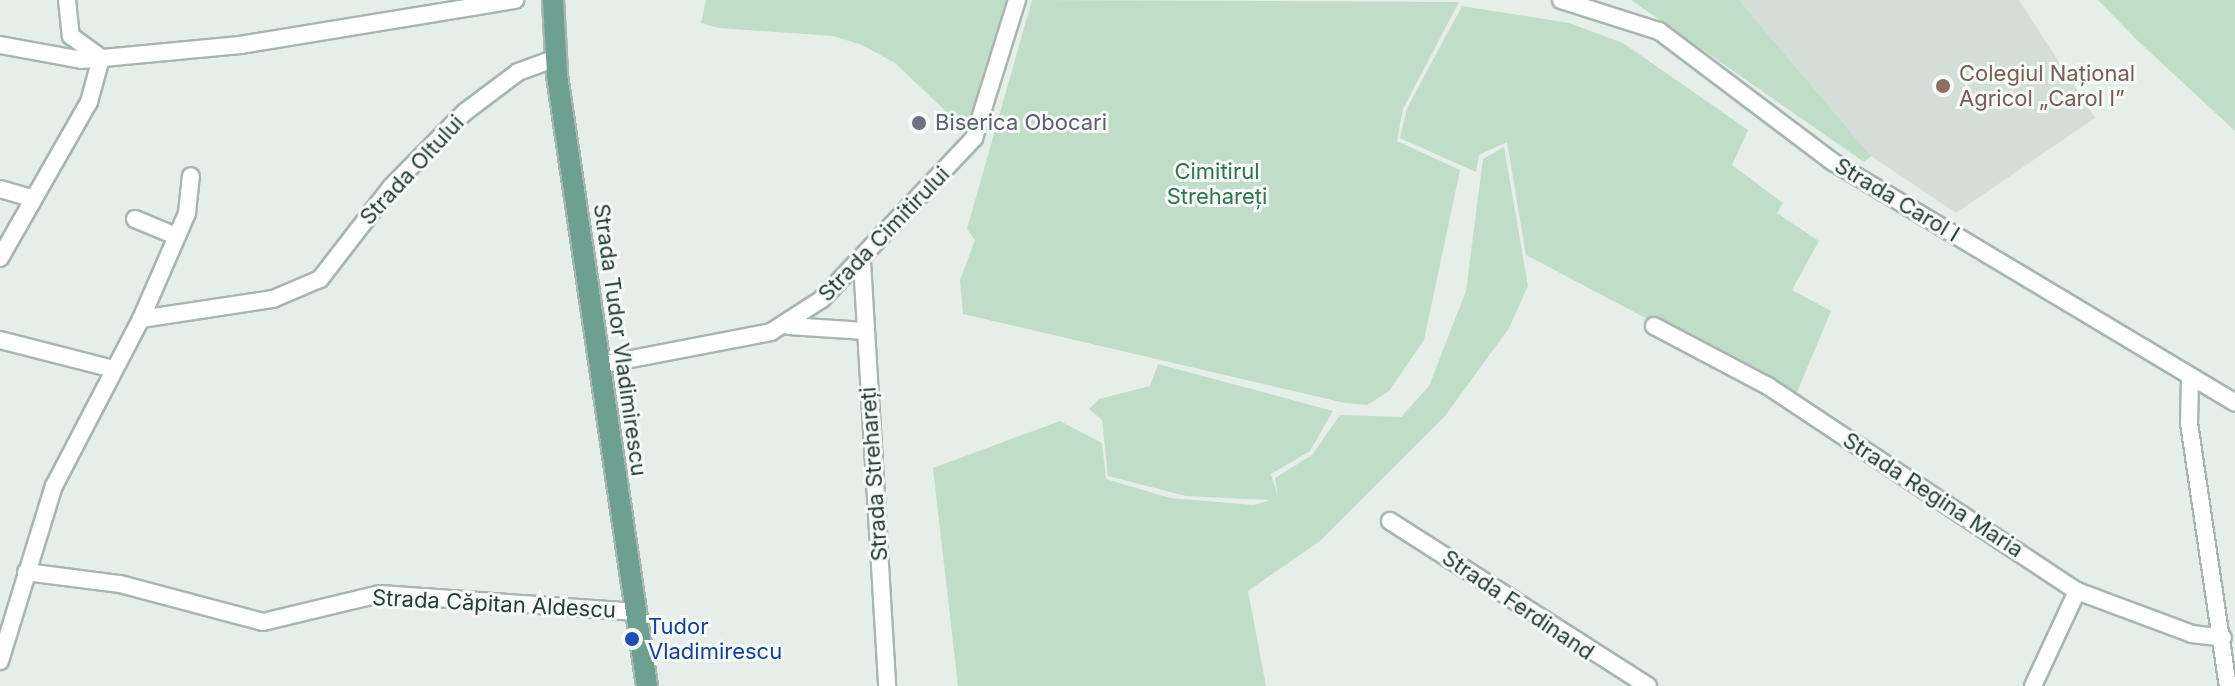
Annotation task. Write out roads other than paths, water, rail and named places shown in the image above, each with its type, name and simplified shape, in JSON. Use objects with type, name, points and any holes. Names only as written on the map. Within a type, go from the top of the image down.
[{"type":"main road","name":"Strada Tudor Vladimirescu","points":[[553,0],[556,58],[647,686]]},
{"type":"street","points":[[67,0],[71,36],[101,58]]},
{"type":"street","points":[[0,45],[58,59],[101,58],[240,45],[515,0]]},
{"type":"street","name":"Strada Cimitirului","points":[[789,326],[862,262],[981,125],[1017,0]]},
{"type":"street","name":"Strada Carol I","points":[[1561,0],[1659,31],[1833,162],[2235,403]]},
{"type":"street","points":[[0,258],[89,102],[101,58]]},
{"type":"street","name":"Strada Oltului","points":[[141,319],[273,299],[320,279],[391,187],[465,112],[518,72],[556,58]]},
{"type":"street","points":[[0,661],[54,486],[141,319],[176,236],[191,176]]},
{"type":"street","points":[[0,189],[32,198]]},
{"type":"street","points":[[135,219],[176,236]]},
{"type":"street","name":"Strada Strehareți","points":[[862,262],[887,686]]},
{"type":"street","name":"Strada Cimitirului","points":[[600,365],[789,326],[865,331]]},
{"type":"street","name":"Strada Regina Maria","points":[[1654,326],[1768,386],[2077,591],[2192,634],[2223,638]]},
{"type":"street","points":[[0,340],[114,369]]},
{"type":"street","points":[[2190,377],[2189,423],[2228,686]]},
{"type":"street","name":"Strada Ferdinand","points":[[1390,521],[1648,686]]},
{"type":"street","name":"Strada Căpitan Aldescu","points":[[26,572],[120,584],[263,622],[380,594],[636,612]]},
{"type":"street","points":[[2033,686],[2077,591]]},
{"type":"place","name":"Colegiul Național Agricol „Carol I”","points":[[1943,86]]},
{"type":"place","name":"Biserica Obocari","points":[[919,123]]},
{"type":"place","name":"Tudor Vladimirescu","points":[[632,639]]},
{"type":"park label","name":"Cimitirul Strehareți","points":[[1217,184]]}]
